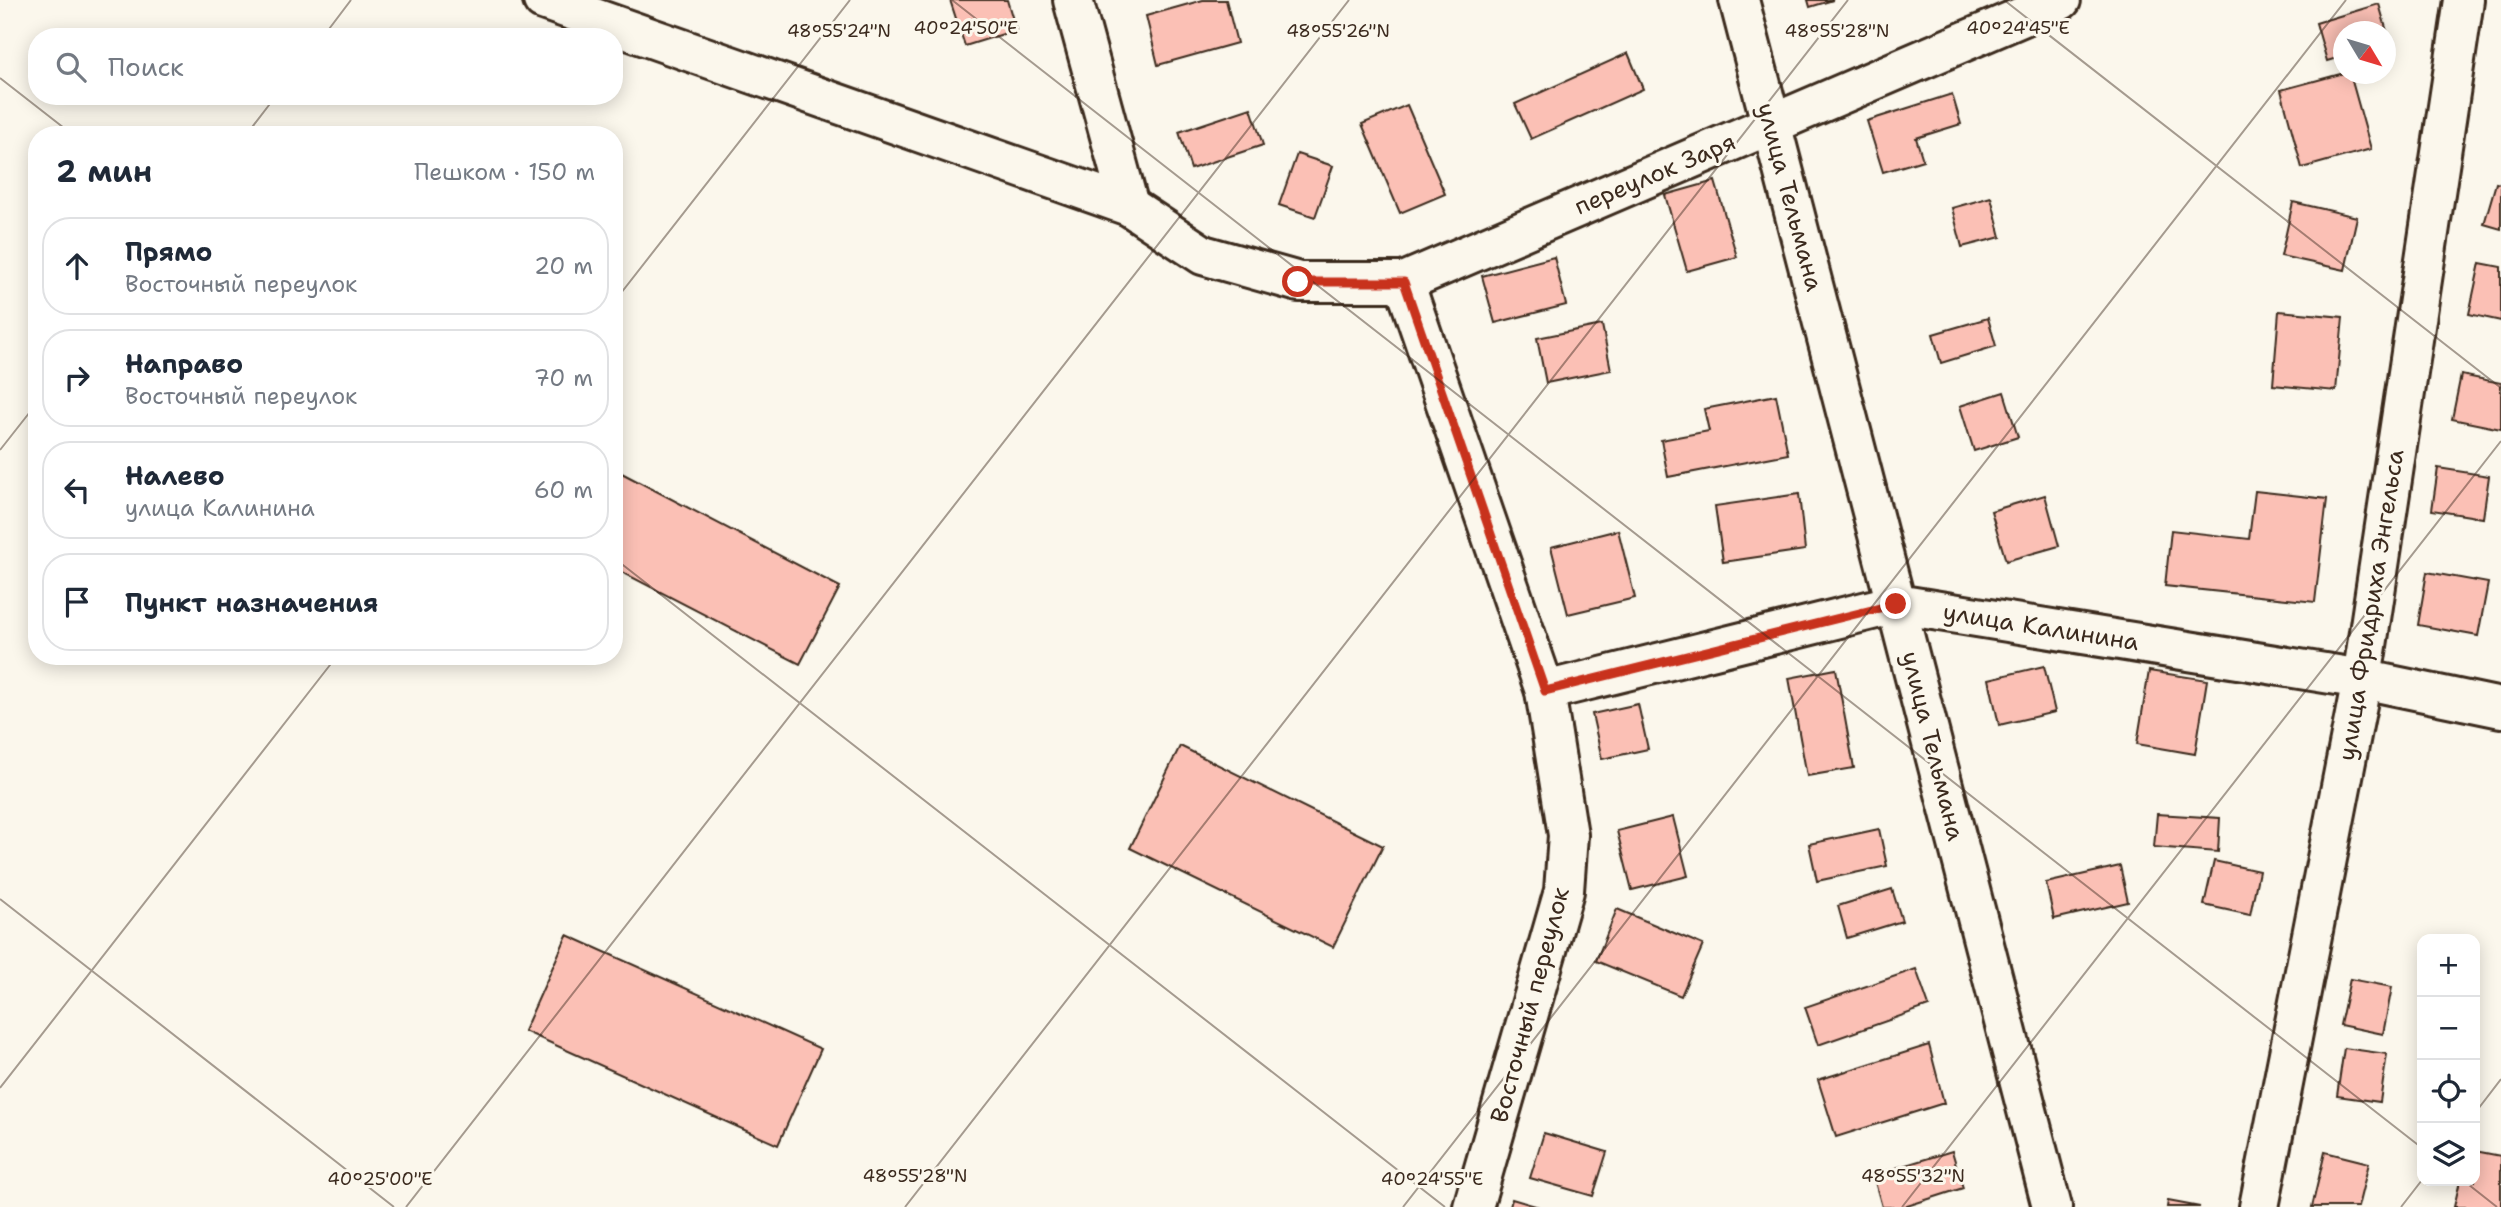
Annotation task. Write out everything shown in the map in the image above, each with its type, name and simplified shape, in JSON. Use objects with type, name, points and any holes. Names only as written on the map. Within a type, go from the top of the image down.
[{"type":"street","points":[[543,0],[623,28]]},
{"type":"street","points":[[1073,0],[1129,206]]},
{"type":"street","name":"улица Тельмана","points":[[1739,0],[2052,1207]]},
{"type":"street","name":"переулок Заря","points":[[1404,282],[2061,0]]},
{"type":"street","name":"улица Фридриха Энгельса","points":[[2259,1207],[2362,678],[2464,0]]},
{"type":"street","points":[[623,28],[1129,206],[1203,255],[1298,282],[1404,282]]},
{"type":"street","name":"Восточный переулок","points":[[1404,282],[1545,691],[1568,835],[1564,891],[1473,1207]]},
{"type":"street","name":"улица Калинина","points":[[1545,691],[1896,604],[2362,678],[2501,708]]},
{"type":"building","points":[[950,0],[1007,0],[1016,30],[965,46]]},
{"type":"building","points":[[1203,0],[1226,0],[1237,43],[1158,65],[1146,16]]},
{"type":"building","points":[[1808,0],[1833,0],[1810,7]]},
{"type":"building","points":[[2379,4],[2384,21],[2333,21],[2333,59],[2327,61],[2316,23]]},
{"type":"building","points":[[1628,53],[1643,89],[1531,139],[1515,104]]},
{"type":"building","points":[[2333,76],[2333,84],[2353,84],[2371,149],[2302,168],[2281,90]]},
{"type":"building","points":[[1952,94],[1961,124],[1916,138],[1923,160],[1883,172],[1867,121]]},
{"type":"building","points":[[1407,105],[1445,194],[1400,213],[1362,124]]},
{"type":"building","points":[[1251,108],[1263,145],[1191,169],[1179,132]]},
{"type":"building","points":[[1297,154],[1333,166],[1315,217],[1279,205]]},
{"type":"building","points":[[1715,181],[1737,257],[1687,271],[1665,195]]},
{"type":"building","points":[[2496,183],[2501,184],[2501,229],[2484,224]]},
{"type":"building","points":[[1991,197],[2001,237],[1962,247],[1952,208]]},
{"type":"building","points":[[2293,202],[2357,217],[2345,270],[2281,256]]},
{"type":"building","points":[[1554,257],[1566,305],[1495,323],[1482,276]]},
{"type":"building","points":[[2480,263],[2501,267],[2501,321],[2469,314]]},
{"type":"building","points":[[2279,311],[2343,317],[2336,391],[2273,385]]},
{"type":"building","points":[[1988,318],[1996,346],[1941,363],[1933,334]]},
{"type":"building","points":[[1602,325],[1611,370],[1546,383],[1537,338]]},
{"type":"building","points":[[2461,375],[2501,383],[2501,429],[2452,419]]},
{"type":"building","points":[[2004,392],[2018,437],[1974,451],[1960,406]]},
{"type":"building","points":[[1776,395],[1788,454],[1668,477],[1661,440],[1709,431],[1704,409]]},
{"type":"building","points":[[2438,468],[2489,476],[2483,518],[2432,510]]},
{"type":"building","points":[[623,474],[840,587],[800,664],[623,573]]},
{"type":"building","points":[[2255,491],[2327,499],[2315,602],[2165,586],[2171,530],[2249,539]]},
{"type":"building","points":[[1799,494],[1805,550],[1723,562],[1715,506]]},
{"type":"building","points":[[2045,495],[2059,546],[2006,561],[1991,511]]},
{"type":"building","points":[[1618,530],[1635,598],[1568,614],[1551,547]]},
{"type":"building","points":[[2427,572],[2488,583],[2478,636],[2418,625]]},
{"type":"building","points":[[2044,666],[2055,712],[1999,725],[1989,679]]},
{"type":"building","points":[[1836,669],[1854,768],[1807,776],[1789,678]]},
{"type":"building","points":[[2149,671],[2207,680],[2195,754],[2137,744]]},
{"type":"building","points":[[1638,704],[1648,749],[1602,759],[1592,714]]},
{"type":"building","points":[[1180,746],[1383,846],[1333,947],[1130,848]]},
{"type":"building","points":[[2157,814],[2220,818],[2218,852],[2154,847]]},
{"type":"building","points":[[1673,817],[1688,876],[1632,890],[1617,831]]},
{"type":"building","points":[[1879,829],[1887,866],[1817,881],[1809,844]]},
{"type":"building","points":[[2214,861],[2259,871],[2250,915],[2204,905]]},
{"type":"building","points":[[2120,866],[2128,902],[2054,919],[2046,883]]},
{"type":"building","points":[[1892,889],[1902,921],[1847,938],[1838,906]]},
{"type":"building","points":[[1617,909],[1703,945],[1681,996],[1596,961]]},
{"type":"building","points":[[567,935],[821,1049],[778,1145],[524,1031]]},
{"type":"building","points":[[1916,969],[1929,1006],[1818,1045],[1805,1007]]},
{"type":"building","points":[[2350,979],[2392,987],[2383,1034],[2340,1025]]},
{"type":"building","points":[[1929,1045],[1944,1103],[1836,1137],[1818,1080]]},
{"type":"building","points":[[2344,1048],[2387,1054],[2380,1102],[2337,1096]]},
{"type":"building","points":[[1544,1133],[1607,1152],[1593,1196],[1530,1178]]},
{"type":"building","points":[[1952,1151],[1963,1188],[1904,1207],[1882,1207],[1873,1175]]},
{"type":"building","points":[[2325,1152],[2369,1163],[2358,1207],[2312,1207]]},
{"type":"building","points":[[2480,1152],[2501,1156],[2501,1207],[2454,1207],[2459,1186],[2480,1186]]},
{"type":"building","points":[[1512,1199],[1539,1207],[1510,1207]]},
{"type":"building","points":[[2168,1201],[2200,1207],[2167,1207]]},
{"type":"route","points":[[1298,282],[1404,282],[1545,691],[1896,604]]}]
